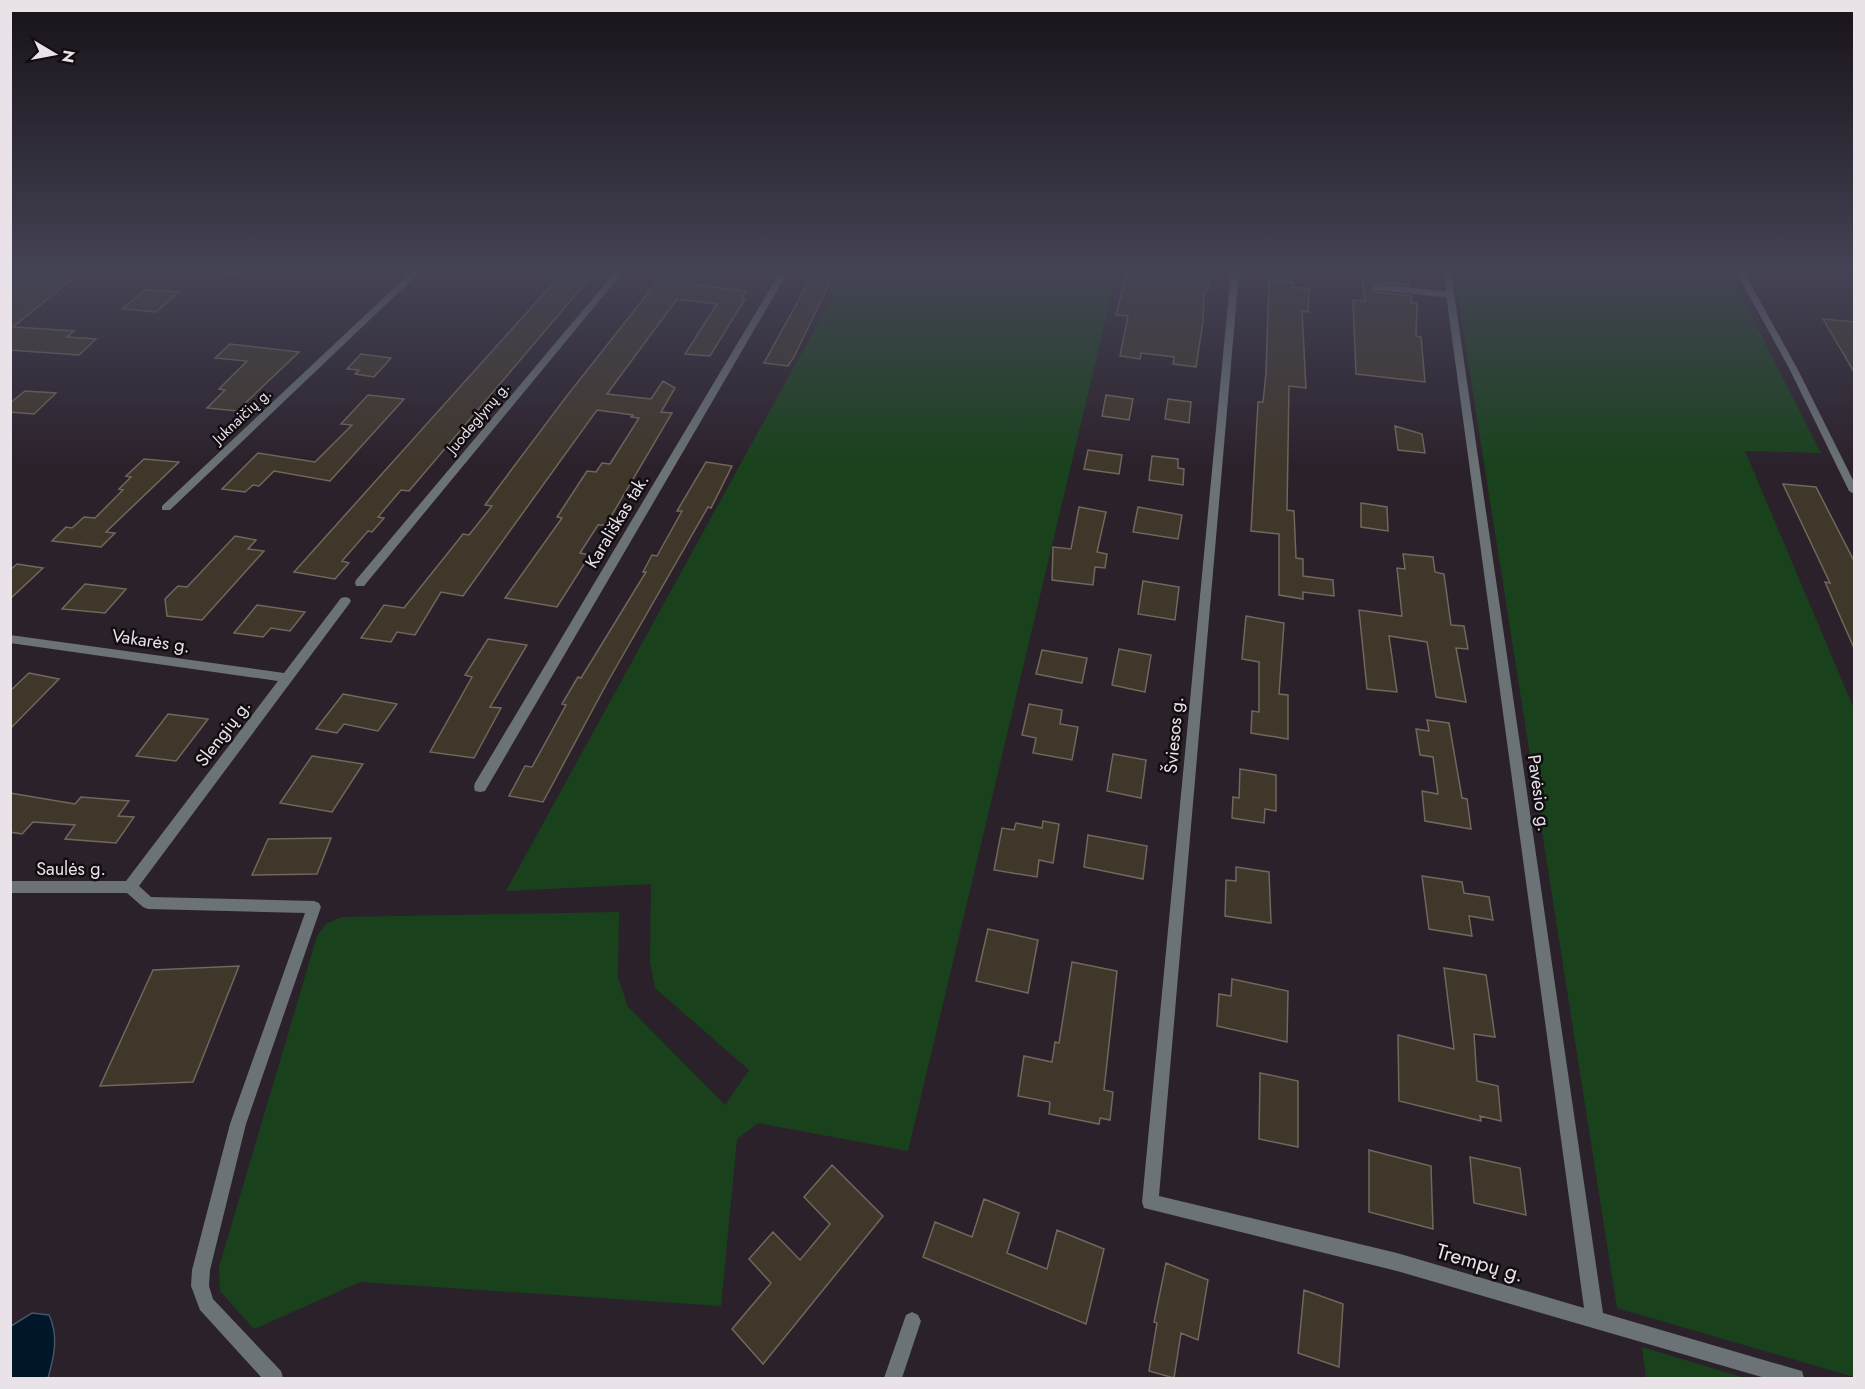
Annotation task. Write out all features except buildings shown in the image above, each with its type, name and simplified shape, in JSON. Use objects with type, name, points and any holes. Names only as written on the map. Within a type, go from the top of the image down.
[{"type":"street","name":"Juknaičių g.","points":[[166,508],[347,337]]},
{"type":"street","name":"Juodeglynų g.","points":[[360,583],[565,337]]},
{"type":"street","name":"Karališkas tak.","points":[[480,787],[746,337]]},
{"type":"street","name":"Šviesos g.","points":[[1150,1202],[1229,337]]},
{"type":"street","name":"Pavėsio g.","points":[[1456,337],[1595,1320]]},
{"type":"street","points":[[1776,337],[1854,491]]},
{"type":"street","name":"Slengių g.","points":[[130,887],[345,601]]},
{"type":"street","name":"Vakarės g.","points":[[10,639],[287,678]]},
{"type":"street","name":"Saulės g.","points":[[10,887],[130,887]]},
{"type":"street","points":[[130,887],[148,903],[314,907],[238,1124],[201,1270],[200,1286],[206,1304],[274,1378]]},
{"type":"street","name":"Trempų g.","points":[[1150,1202],[1397,1263],[1796,1378]]},
{"type":"street","points":[[893,1378],[912,1321]]},
{"type":"green space","points":[[810,337],[1102,337],[908,1151],[758,1123],[737,1139],[721,1306],[360,1282],[254,1329],[220,1291],[219,1267],[317,936],[326,924],[342,917],[619,912],[618,977],[628,1007],[725,1105],[749,1070],[655,988],[650,961],[651,884],[506,891]]},
{"type":"green space","points":[[1464,337],[1762,337],[1821,453],[1745,451],[1854,709],[1854,1377],[1617,1308]]},
{"type":"green space","points":[[1642,1347],[1745,1378],[1646,1378]]},
{"type":"water","points":[[32,1313],[49,1315],[54,1331],[55,1339],[48,1378],[11,1378],[11,1326]]}]
